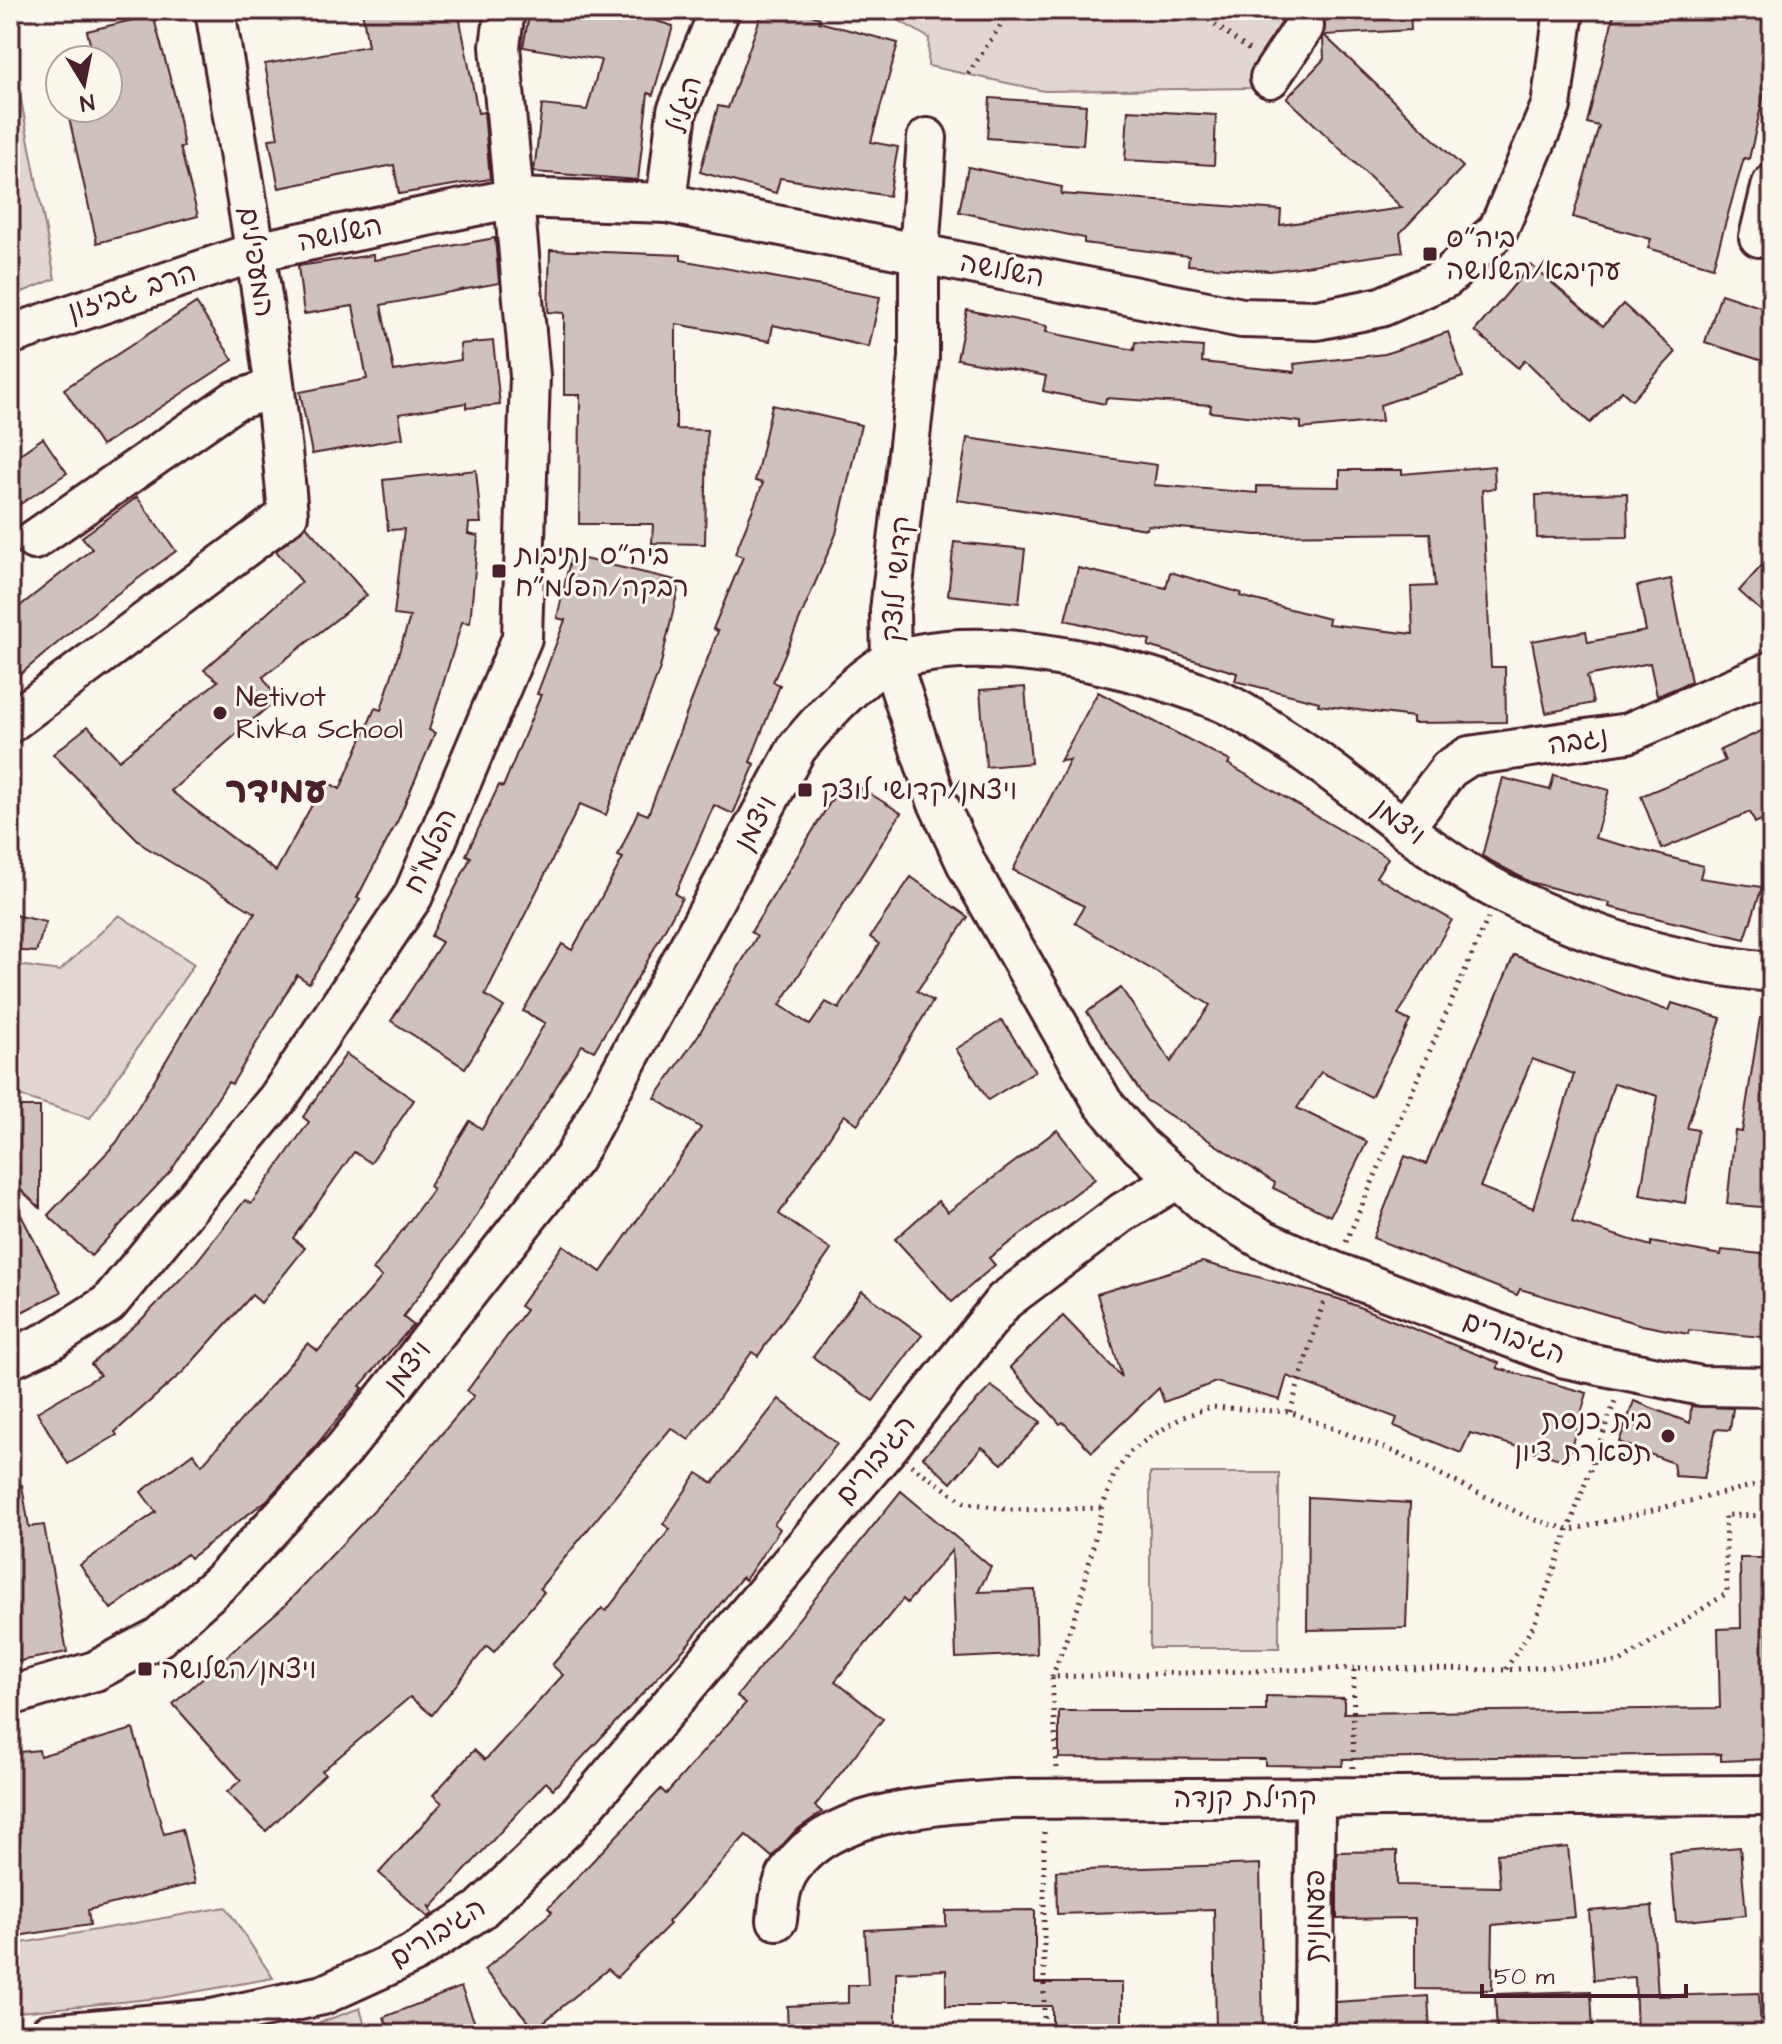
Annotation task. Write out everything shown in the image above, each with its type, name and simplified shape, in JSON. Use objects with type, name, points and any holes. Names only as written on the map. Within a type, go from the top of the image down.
[{"type":"street","name":"המעפילים","points":[[10,723],[288,515],[255,252],[215,10]]},
{"type":"street","points":[[505,10],[500,46],[514,198]]},
{"type":"street","name":"הגליל","points":[[666,203],[677,111],[720,10]]},
{"type":"street","points":[[1273,74],[1304,27],[1303,10]]},
{"type":"street","name":"השלושה","points":[[255,252],[514,198],[666,203],[1242,318],[1317,320],[1381,307],[1446,278],[1498,230],[1551,106],[1564,10]]},
{"type":"street","name":"קדושי לוצק","points":[[927,138],[919,253],[919,358],[890,611],[891,660],[937,801],[968,867],[1103,1103],[1140,1146],[1179,1178]]},
{"type":"street","points":[[1759,237],[1772,184]]},
{"type":"street","name":"הפלמ\"ח","points":[[10,1359],[51,1340],[108,1304],[278,1098],[413,896],[522,638],[530,376],[514,198]]},
{"type":"street","name":"הרב גביזון","points":[[10,335],[255,252]]},
{"type":"street","points":[[34,540],[234,401],[274,388]]},
{"type":"street","name":"ויצמן","points":[[10,1696],[95,1671],[159,1637],[223,1580],[344,1449],[574,1158],[797,748],[830,709],[891,660],[943,649],[999,648],[1116,669],[1222,702],[1343,779],[1443,857],[1499,891],[1576,926],[1639,949],[1707,966],[1772,972]]},
{"type":"street","name":"נגבה","points":[[1405,827],[1439,781],[1469,756],[1628,733],[1772,671]]},
{"type":"street","name":"הגיבורים","points":[[48,2034],[212,2019],[323,1995],[411,1955],[480,1910],[567,1827],[887,1449],[1004,1301],[1113,1219],[1179,1178],[1213,1210],[1264,1240],[1333,1271],[1565,1358],[1701,1386],[1772,1387]]},
{"type":"street","name":"קהילת קנדה","points":[[777,1920],[780,1891],[791,1868],[810,1847],[841,1830],[917,1807],[1044,1799],[1772,1795]]},
{"type":"street","name":"פעמונית","points":[[1314,2034],[1315,1797]]},
{"type":"path","points":[[968,74],[1011,10]]},
{"type":"path","points":[[1196,10],[1273,74]]},
{"type":"path","points":[[1290,1412],[1333,1271],[1443,1026],[1499,891]]},
{"type":"path","points":[[1505,1670],[1534,1625],[1571,1530],[1626,1371]]},
{"type":"path","points":[[1044,2034],[1044,1799],[1057,1770],[1052,1677],[1080,1602],[1102,1508],[1114,1475],[1129,1453],[1183,1417],[1211,1407],[1290,1412],[1397,1453],[1531,1519],[1571,1530],[1772,1481]]},
{"type":"path","points":[[887,1449],[964,1502],[1010,1510],[1102,1508]]},
{"type":"path","points":[[1052,1677],[1354,1668],[1505,1670],[1620,1662],[1727,1593],[1725,1515],[1772,1516]]},
{"type":"path","points":[[1353,1797],[1354,1668]]},
{"type":"shaded area","points":[[881,10],[1279,10],[1284,38],[1251,88],[1044,91],[928,66],[929,38]]},
{"type":"shaded area","points":[[10,42],[55,279],[10,297]]},
{"type":"shaded area","points":[[119,915],[194,964],[90,1118],[10,1093],[10,964],[60,971]]},
{"type":"shaded area","points":[[1150,1473],[1279,1473],[1279,1648],[1150,1648]]},
{"type":"shaded area","points":[[226,1907],[273,1978],[160,1998],[10,2013],[10,1945]]},
{"type":"shaded area","points":[[360,2008],[367,2034],[288,2034]]},
{"type":"building","points":[[362,10],[458,10],[478,113],[484,112],[490,179],[399,194],[394,165],[279,188],[269,139],[278,138],[265,64],[368,46]]},
{"type":"building","points":[[530,10],[619,10],[673,26],[653,95],[648,93],[638,180],[534,172],[542,105],[587,110],[601,60],[523,47]]},
{"type":"building","points":[[763,10],[797,10],[820,18],[819,22],[898,43],[871,142],[898,147],[889,196],[780,178],[776,193],[700,172],[718,106],[728,108]]},
{"type":"building","points":[[1325,10],[1410,10],[1411,30],[1324,35],[1463,167],[1400,233],[1403,252],[1270,271],[1188,265],[1189,256],[1084,243],[1084,238],[959,212],[968,167],[1062,187],[1061,194],[1281,210],[1280,225],[1402,208],[1287,98],[1324,59],[1323,37]]},
{"type":"building","points":[[1615,10],[1772,10],[1772,59],[1749,159],[1744,158],[1713,267],[1648,248],[1651,239],[1573,217],[1599,126],[1587,123]]},
{"type":"building","points":[[153,15],[174,93],[184,147],[180,147],[198,216],[97,243],[70,124],[124,124],[124,44],[90,44],[87,31]]},
{"type":"building","points":[[990,98],[1086,105],[1083,145],[987,138]]},
{"type":"building","points":[[1128,110],[1216,115],[1214,165],[1125,160]]},
{"type":"building","points":[[495,238],[499,283],[381,305],[394,371],[461,360],[460,344],[493,341],[500,405],[466,408],[466,403],[399,414],[403,438],[312,454],[300,392],[367,379],[353,306],[304,314],[298,266],[373,255],[374,260]]},
{"type":"building","points":[[550,250],[681,255],[681,260],[880,297],[869,347],[773,325],[770,341],[676,324],[676,429],[707,430],[705,544],[652,543],[653,524],[579,524],[580,395],[564,395],[564,313],[548,312]]},
{"type":"building","points":[[1531,265],[1603,326],[1623,304],[1676,352],[1632,400],[1622,391],[1590,423],[1525,360],[1518,368],[1475,331]]},
{"type":"building","points":[[1721,294],[1772,311],[1772,364],[1705,342]]},
{"type":"building","points":[[196,303],[233,360],[101,446],[64,389]]},
{"type":"building","points":[[967,310],[1047,326],[1046,332],[1134,350],[1135,342],[1203,347],[1202,362],[1295,372],[1294,364],[1385,354],[1448,332],[1463,377],[1380,405],[1382,421],[1301,429],[1301,422],[1210,412],[1211,405],[1106,398],[1105,404],[1043,391],[1046,376],[957,359]]},
{"type":"building","points":[[772,405],[861,425],[836,534],[773,682],[780,685],[750,762],[755,764],[733,814],[714,805],[675,894],[682,898],[644,967],[594,1051],[582,1045],[468,1229],[403,1317],[413,1325],[360,1386],[363,1388],[310,1453],[267,1500],[190,1558],[187,1554],[111,1609],[80,1565],[156,1512],[141,1492],[193,1453],[202,1465],[308,1343],[318,1351],[382,1277],[373,1270],[433,1189],[429,1186],[470,1121],[482,1129],[545,1023],[523,1011],[562,944],[572,950],[623,858],[618,856],[638,811],[648,815],[718,631],[713,629],[743,557],[735,554],[763,483],[755,481]]},
{"type":"building","points":[[43,438],[67,473],[10,511],[10,461]]},
{"type":"building","points":[[967,438],[1157,465],[1154,485],[1257,493],[1257,486],[1340,487],[1340,470],[1402,470],[1402,474],[1494,466],[1495,488],[1482,490],[1491,667],[1505,667],[1506,722],[1413,723],[1413,717],[1318,705],[1319,702],[1235,681],[1237,673],[1148,646],[1150,640],[1065,620],[1078,568],[1166,588],[1170,572],[1241,593],[1240,596],[1329,619],[1328,624],[1413,634],[1411,587],[1435,586],[1430,533],[1256,535],[1148,525],[1147,529],[957,500]]},
{"type":"building","points":[[476,470],[481,523],[469,523],[468,534],[478,536],[470,623],[462,622],[429,730],[435,733],[398,820],[357,898],[360,899],[309,983],[297,975],[232,1084],[228,1082],[171,1171],[91,1256],[48,1215],[117,1142],[255,913],[144,846],[53,754],[88,726],[119,760],[218,681],[204,670],[302,582],[276,551],[306,526],[367,595],[263,677],[277,699],[171,791],[276,871],[325,781],[340,789],[375,708],[381,710],[410,617],[394,615],[404,529],[388,530],[383,480]]},
{"type":"building","points":[[1627,493],[1628,537],[1537,538],[1536,495]]},
{"type":"building","points":[[137,497],[176,551],[106,602],[10,683],[10,614],[92,549],[82,537]]},
{"type":"building","points":[[954,542],[1025,549],[1019,603],[948,595]]},
{"type":"building","points":[[1772,554],[1772,621],[1739,591]]},
{"type":"building","points":[[571,556],[680,581],[660,668],[606,815],[580,804],[485,995],[504,1007],[465,1068],[391,1021],[442,942],[431,936],[471,857],[466,855],[499,785],[503,787],[541,695],[537,694],[565,620],[557,618]]},
{"type":"building","points":[[1671,579],[1691,682],[1657,696],[1650,663],[1587,676],[1593,703],[1546,713],[1532,641],[1586,631],[1588,642],[1646,631],[1637,586]]},
{"type":"building","points":[[1025,687],[1031,763],[986,767],[980,690]]},
{"type":"building","points":[[1098,692],[1230,761],[1228,764],[1388,858],[1376,877],[1452,920],[1398,1015],[1410,1021],[1371,1097],[1321,1072],[1297,1108],[1367,1142],[1330,1216],[1273,1188],[1275,1183],[1146,1100],[1087,1012],[1121,988],[1171,1062],[1210,1005],[1075,923],[1084,906],[1013,870],[1070,760],[1060,761]]},
{"type":"building","points":[[1772,726],[1772,815],[1755,823],[1750,812],[1662,849],[1641,796],[1725,761],[1720,750]]},
{"type":"building","points":[[1554,775],[1609,790],[1595,838],[1703,866],[1700,878],[1762,887],[1745,939],[1609,907],[1610,903],[1530,882],[1482,856],[1503,778],[1550,790]]},
{"type":"building","points":[[845,778],[901,813],[780,1005],[810,1025],[826,1002],[839,1009],[879,944],[870,937],[911,877],[968,917],[917,991],[933,1001],[858,1124],[844,1115],[779,1214],[831,1250],[758,1356],[752,1352],[689,1440],[671,1428],[540,1588],[544,1592],[494,1652],[487,1646],[432,1715],[410,1697],[322,1771],[325,1774],[266,1831],[227,1792],[241,1780],[173,1704],[285,1605],[403,1479],[474,1396],[467,1391],[526,1310],[520,1306],[563,1245],[601,1272],[701,1128],[655,1098],[699,1034],[757,936],[751,932]]},
{"type":"building","points":[[10,914],[46,922],[36,952],[10,950]]},
{"type":"building","points":[[1514,955],[1669,1011],[1672,1003],[1721,1018],[1687,1128],[1698,1130],[1685,1203],[1640,1195],[1658,1096],[1614,1083],[1572,1222],[1651,1246],[1651,1242],[1721,1255],[1722,1250],[1772,1255],[1772,1338],[1689,1330],[1688,1334],[1642,1325],[1520,1289],[1517,1295],[1373,1238],[1405,1156],[1426,1164]],"holes":[[[1532,1059],[1574,1074],[1533,1208],[1480,1187]]]},
{"type":"building","points":[[1760,1018],[1772,1019],[1772,1208],[1727,1204],[1735,1131],[1742,1132]]},
{"type":"building","points":[[1002,1020],[1035,1071],[988,1100],[956,1049]]},
{"type":"building","points":[[346,1054],[414,1100],[371,1163],[354,1152],[293,1238],[305,1248],[261,1303],[252,1295],[184,1371],[115,1432],[117,1435],[68,1464],[37,1412],[100,1375],[91,1364],[142,1319],[193,1266],[245,1200],[251,1204],[309,1122],[303,1117]]},
{"type":"building","points":[[10,1107],[40,1107],[40,1208],[10,1180]]},
{"type":"building","points":[[1057,1130],[1095,1179],[989,1258],[995,1265],[952,1302],[895,1239],[938,1201],[948,1212]]},
{"type":"building","points":[[10,1194],[61,1292],[10,1318]]},
{"type":"building","points":[[1202,1262],[1339,1299],[1499,1363],[1497,1368],[1587,1393],[1567,1461],[1470,1433],[1461,1453],[1394,1426],[1397,1418],[1287,1376],[1280,1400],[1216,1382],[1164,1402],[1159,1388],[1092,1452],[1063,1422],[1060,1424],[1010,1367],[1063,1316],[1122,1377],[1097,1294]]},
{"type":"building","points":[[862,1291],[922,1335],[873,1401],[813,1357]]},
{"type":"building","points":[[991,1386],[1041,1422],[1002,1464],[982,1447],[951,1483],[923,1457]]},
{"type":"building","points":[[779,1399],[837,1444],[774,1524],[780,1529],[745,1580],[742,1577],[685,1648],[553,1789],[546,1782],[431,1908],[429,1905],[433,1914],[428,1917],[379,1873],[442,1803],[433,1795],[474,1750],[485,1760],[563,1675],[552,1665],[602,1608],[606,1611],[670,1529],[663,1524],[697,1473],[713,1483]]},
{"type":"building","name":"בית כנסת תפארת ציון","points":[[1634,1401],[1690,1423],[1691,1406],[1733,1408],[1730,1430],[1716,1429],[1704,1478],[1675,1476],[1673,1463],[1619,1442]]},
{"type":"building","points":[[22,1485],[29,1527],[44,1525],[67,1652],[10,1663],[10,1486]]},
{"type":"building","points":[[901,1491],[991,1567],[978,1592],[1035,1590],[1037,1654],[956,1658],[952,1550],[907,1603],[903,1599],[835,1681],[883,1719],[815,1806],[822,1812],[795,1831],[772,1857],[746,1835],[668,1922],[670,1924],[617,1977],[608,1969],[535,2029],[484,1970],[552,1912],[548,1908],[661,1789],[666,1794],[746,1703],[737,1696]]},
{"type":"building","points":[[1308,1497],[1410,1503],[1406,1628],[1307,1630]]},
{"type":"building","points":[[1740,1558],[1772,1558],[1772,1603],[1766,1603],[1770,1759],[1721,1761],[1721,1754],[1343,1759],[1342,1766],[1265,1765],[1265,1759],[1059,1758],[1059,1711],[1266,1711],[1266,1696],[1344,1698],[1344,1713],[1720,1708],[1718,1629],[1741,1628]]},
{"type":"building","points":[[133,1729],[164,1834],[182,1829],[195,1883],[88,1910],[90,1925],[10,1937],[10,1753],[39,1750],[40,1756]]},
{"type":"building","points":[[1568,1847],[1575,1917],[1493,1925],[1492,1990],[1415,1989],[1415,1918],[1337,1919],[1337,1852],[1397,1851],[1397,1885],[1500,1887],[1497,1854]]},
{"type":"building","points":[[1740,1847],[1746,1915],[1676,1922],[1670,1853]]},
{"type":"building","points":[[1260,1864],[1263,2034],[1216,2034],[1214,1909],[1057,1914],[1056,1871]]},
{"type":"building","points":[[1652,1906],[1658,1996],[1759,1993],[1761,2034],[1637,2034],[1635,1977],[1594,1980],[1589,1911]]},
{"type":"building","points":[[1035,1910],[1035,1983],[1122,1983],[1122,2034],[1052,2034],[1052,2006],[946,2006],[946,1970],[896,1972],[896,2034],[788,2034],[787,2006],[848,2003],[848,1985],[868,1985],[865,1930],[946,1926],[946,1911]]},
{"type":"building","points":[[461,1987],[479,2034],[390,2034],[384,2017]]},
{"type":"building","points":[[1591,1991],[1593,2034],[1497,2034],[1495,1994]]},
{"type":"building","points":[[1428,1996],[1430,2034],[1336,2034],[1336,2002]]},
{"type":"place","name":"ביה״ס עקיבא/השלושה","points":[[1430,254]]},
{"type":"place","name":"ביה״ס נתיבות רבקה/הפלמ״ח","points":[[499,571]]},
{"type":"place","name":"Netivot Rivka School","points":[[220,713]]},
{"type":"place","name":"ויצמן/קדושי לוצק","points":[[805,790]]},
{"type":"place","name":"בית כנסת תפארת ציון","points":[[1668,1436]]},
{"type":"place","name":"ויצמן/השלושה","points":[[145,1669]]},
{"type":"district","name":"עמידר","points":[[276,791]]}]
